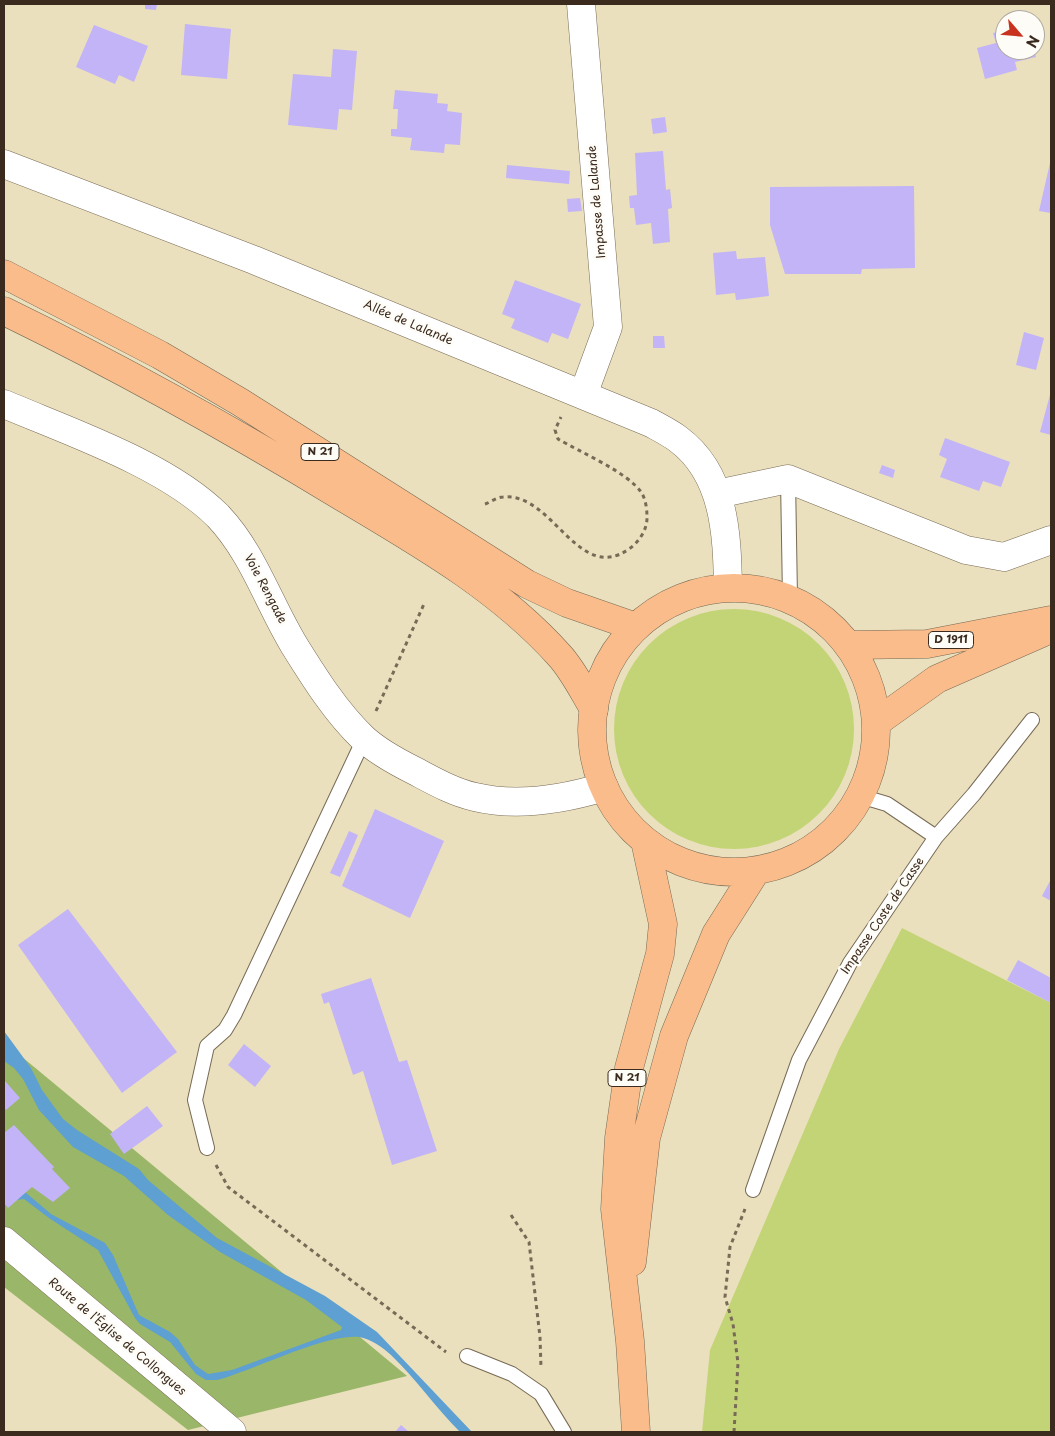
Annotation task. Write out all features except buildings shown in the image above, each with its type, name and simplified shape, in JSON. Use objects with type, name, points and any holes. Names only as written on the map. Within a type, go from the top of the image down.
[{"type":"main road","name":"N 21","points":[[4,274],[160,354],[232,397],[527,584],[567,603],[636,627]]},
{"type":"main road","name":"N 21","points":[[4,311],[131,374],[241,436],[433,552],[488,591],[554,649],[594,709]]},
{"type":"main road","points":[[728,587],[760,590],[790,598],[812,610],[832,626],[848,644],[868,681],[876,722],[873,760],[860,796],[834,831],[798,857],[756,871],[717,872],[679,861],[645,841],[621,817],[604,787],[593,749],[594,709],[608,664],[636,627],[664,606],[695,593],[728,587]]},
{"type":"main road","name":"D 1911","points":[[848,644],[927,644],[1051,620]]},
{"type":"main road","name":"D 1911","points":[[876,722],[937,679],[1051,629]]},
{"type":"main road","name":"N 21","points":[[636,1432],[615,1210],[619,1138],[629,1068],[660,954],[663,924],[645,841]]},
{"type":"main road","name":"N 21","points":[[627,1321],[646,1138],[674,1036],[716,934],[756,871]]},
{"type":"street","name":"Impasse de Lalande","points":[[581,4],[608,327],[583,395]]},
{"type":"street","name":"Allée de Lalande","points":[[4,164],[254,260],[652,423],[679,440],[703,466],[717,494],[727,532],[728,587]]},
{"type":"street","name":"Voie Rengade","points":[[4,404],[127,456],[171,480],[218,516],[251,560],[294,644],[335,707],[364,739],[391,758],[444,787],[475,797],[506,802],[578,795],[604,787]]},
{"type":"street","points":[[717,494],[788,480],[966,550],[1004,557],[1051,540]]},
{"type":"street","points":[[1014,646],[1051,642]]},
{"type":"street","name":"Route de l’Église de Collongues","points":[[4,1241],[232,1432]]},
{"type":"lane","points":[[788,480],[790,598]]},
{"type":"lane","name":"Impasse Coste de Casse","points":[[753,1190],[799,1060],[850,963],[936,837],[974,794],[1032,720]]},
{"type":"lane","points":[[207,1148],[195,1100],[208,1046],[225,1030],[234,1015],[364,739]]},
{"type":"lane","points":[[860,796],[887,804],[936,837]]},
{"type":"lane","points":[[467,1356],[512,1374],[541,1394],[564,1432]]},
{"type":"path","points":[[485,504],[502,497],[516,498],[542,511],[589,555],[606,559],[620,556],[637,543],[647,525],[647,509],[642,492],[622,476],[558,438],[555,430],[558,420],[583,395]]},
{"type":"path","points":[[364,739],[424,604]]},
{"type":"path","points":[[207,1148],[228,1187],[412,1324],[444,1352],[467,1356]]},
{"type":"path","points":[[734,1432],[738,1363],[733,1324],[725,1297],[730,1247],[753,1190]]},
{"type":"path","points":[[511,1215],[529,1242],[540,1337],[541,1394]]},
{"type":"green space","points":[[722,609],[746,609],[769,614],[791,623],[819,644],[834,662],[845,683],[852,706],[854,729],[852,752],[845,775],[834,796],[819,814],[791,835],[769,844],[746,849],[722,849],[699,844],[677,835],[658,822],[641,805],[628,786],[619,764],[614,741],[614,717],[619,694],[628,672],[641,653],[658,636],[677,623],[699,614]]},
{"type":"green space","points":[[902,928],[1051,1003],[1051,1432],[702,1432],[710,1350],[839,1049]]},
{"type":"green space","points":[[4,1042],[407,1376],[188,1430],[4,1287]]},
{"type":"water","points":[[4,1031],[31,1068],[42,1090],[63,1119],[139,1169],[148,1180],[217,1238],[325,1296],[377,1332],[472,1432],[460,1432],[391,1355],[376,1344],[359,1337],[345,1337],[309,1346],[217,1380],[206,1380],[196,1374],[170,1342],[140,1324],[135,1318],[98,1250],[24,1199],[17,1200],[25,1192],[51,1214],[105,1243],[113,1255],[139,1315],[170,1332],[178,1339],[195,1365],[208,1374],[232,1370],[341,1330],[342,1327],[306,1300],[220,1252],[168,1215],[124,1176],[73,1147],[39,1110],[23,1079],[14,1068],[4,1061]]}]
